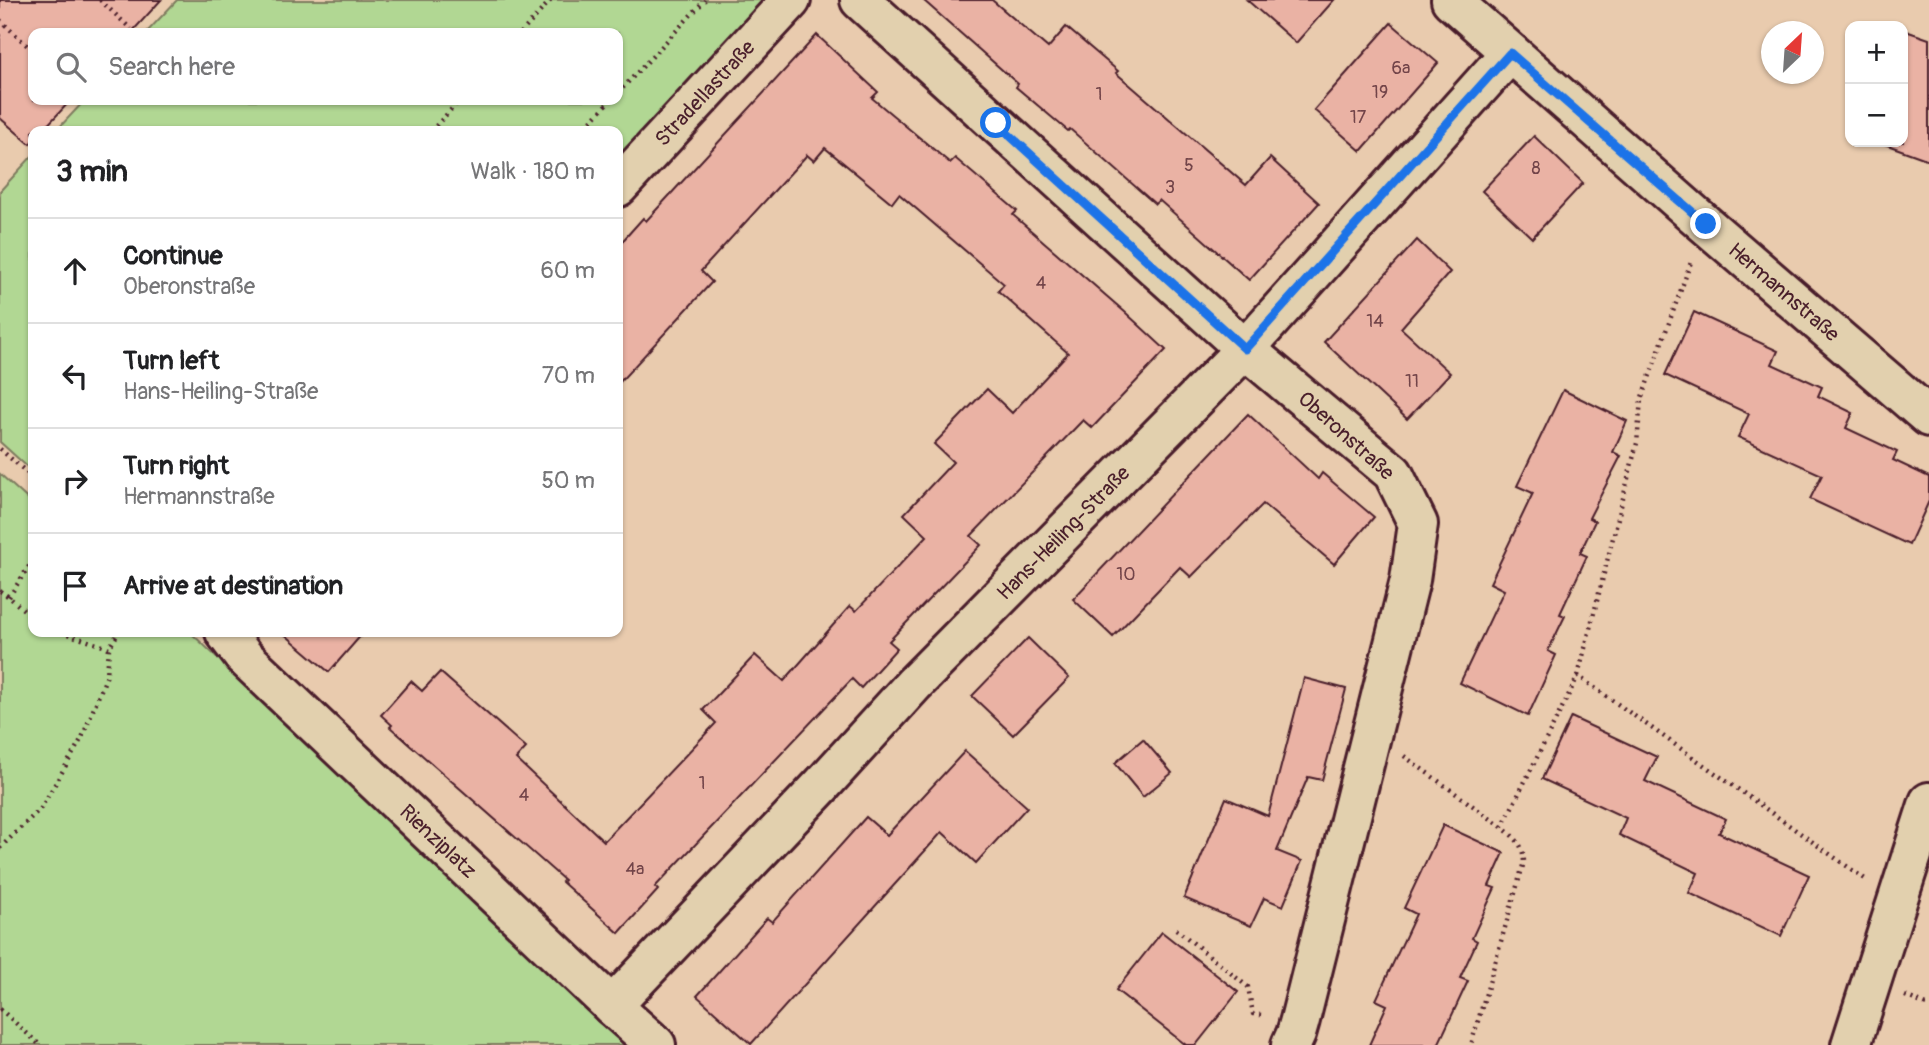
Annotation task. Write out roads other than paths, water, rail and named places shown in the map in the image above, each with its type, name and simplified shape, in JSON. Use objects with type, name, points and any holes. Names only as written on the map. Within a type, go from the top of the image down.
[{"type":"street","name":"Stradellastraße","points":[[623,182],[791,0]]},
{"type":"street","name":"Oberonstraße","points":[[860,0],[1245,349],[1394,473],[1418,524],[1410,580],[1295,1033]]},
{"type":"street","name":"Hermannstraße","points":[[1451,0],[1929,416]]},
{"type":"street","name":"Hans-Heiling-Straße","points":[[612,1006],[914,684],[1245,349],[1510,53]]},
{"type":"street","name":"Rienziplatz","points":[[229,637],[243,656],[656,1045]]},
{"type":"street","points":[[1852,1045],[1929,802]]}]
